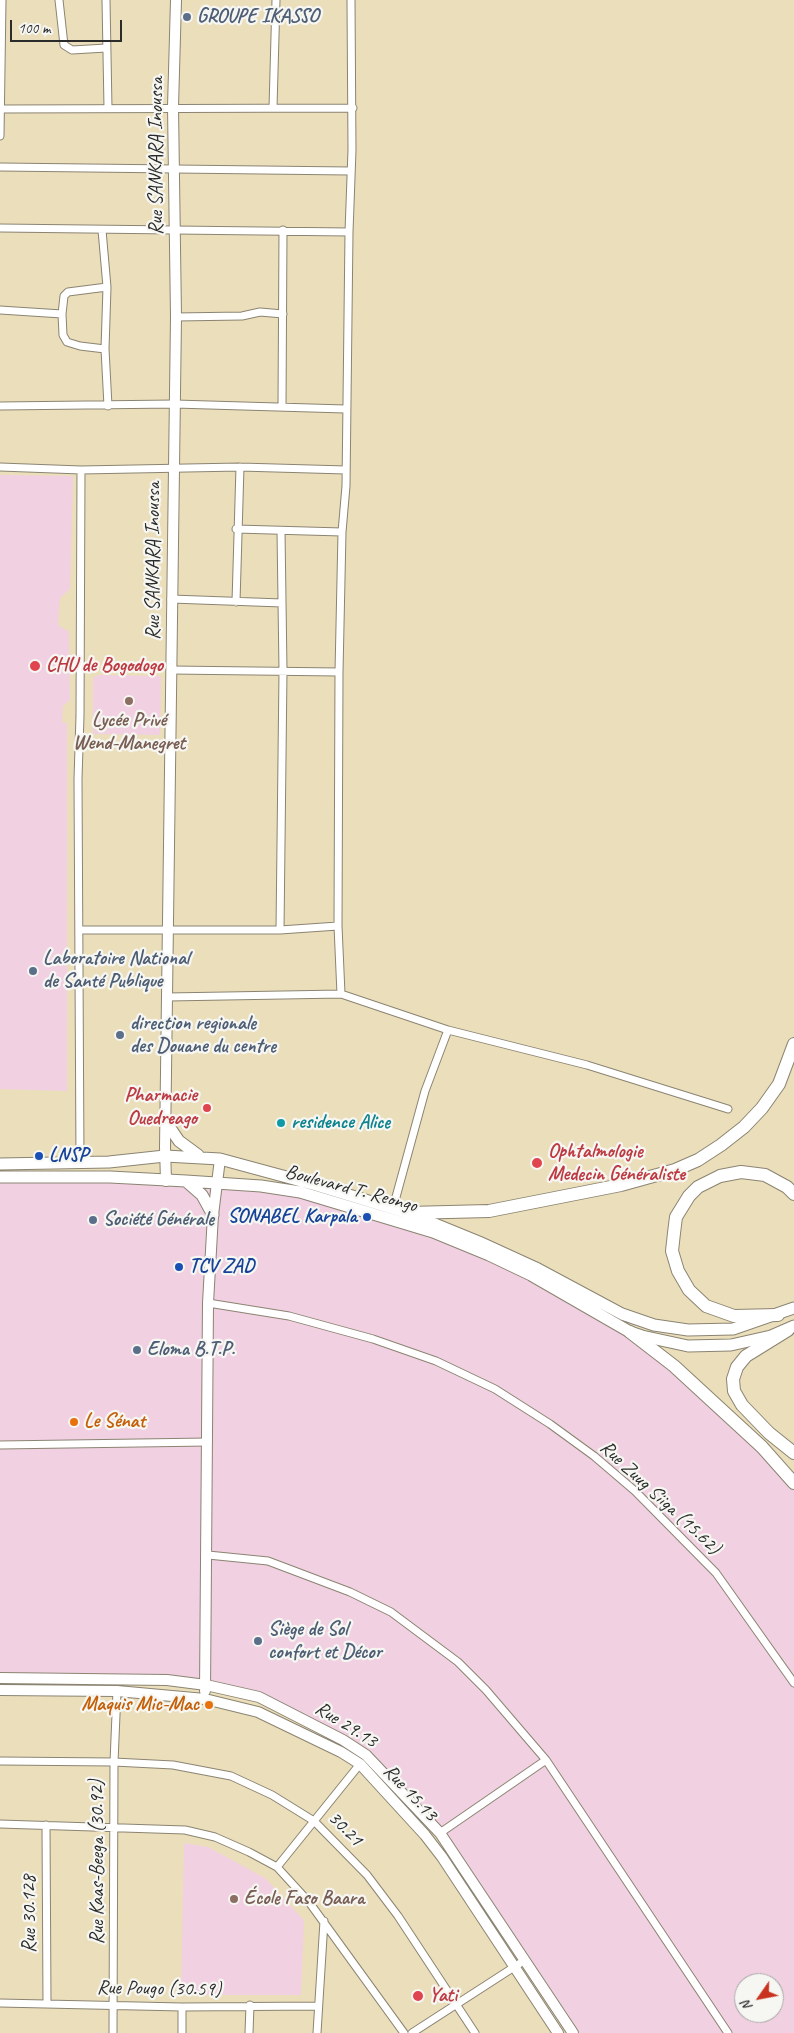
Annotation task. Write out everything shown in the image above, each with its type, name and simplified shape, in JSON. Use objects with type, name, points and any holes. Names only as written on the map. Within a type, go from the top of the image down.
[{"type":"highway","points":[[408,1214],[489,1211],[621,1185],[675,1170],[698,1160],[744,1128],[762,1108],[779,1084],[794,1044]]},
{"type":"highway","points":[[778,1315],[734,1316],[706,1306],[689,1290],[678,1271],[672,1251],[676,1217],[689,1196],[698,1187],[720,1176],[741,1172],[765,1175],[787,1187],[794,1194]]},
{"type":"highway","points":[[791,1328],[746,1356],[737,1367],[733,1380],[734,1391],[742,1405],[769,1433],[794,1453]]},
{"type":"highway","points":[[630,1332],[674,1366],[754,1440],[794,1483]]},
{"type":"main road","name":"Rue SANKARA Inoussa","points":[[166,1181],[172,467],[176,317],[173,107],[176,0]]},
{"type":"main road","points":[[166,1122],[179,1141],[200,1156]]},
{"type":"main road","name":"Boulevard T. Reongo","points":[[0,1164],[80,1162],[165,1156],[200,1156],[220,1159],[393,1208],[479,1242],[538,1270],[622,1314],[654,1325],[709,1331],[733,1329],[794,1308]]},
{"type":"main road","points":[[205,1699],[208,1555],[208,1303],[213,1216],[220,1159]]},
{"type":"main road","name":"Boulevard T. Reongo","points":[[0,1177],[110,1177],[262,1186],[300,1192],[433,1232],[531,1275],[630,1332],[666,1342],[688,1346],[731,1345],[791,1328]]},
{"type":"main road","points":[[186,1181],[202,1195],[213,1216]]},
{"type":"main road","name":"Rue 29.13","points":[[0,1678],[167,1680],[206,1685],[259,1697],[356,1747],[372,1761],[440,1833],[573,2033]]},
{"type":"main road","name":"Rue 15.13","points":[[0,1690],[117,1691],[205,1699],[258,1712],[321,1741],[360,1764],[425,1835],[515,1965],[558,2033]]},
{"type":"street","points":[[0,136],[2,0]]},
{"type":"street","points":[[59,0],[64,45],[72,50],[106,48]]},
{"type":"street","points":[[106,0],[108,108]]},
{"type":"street","points":[[274,108],[276,0]]},
{"type":"street","points":[[341,994],[338,926],[339,672],[342,532],[346,470],[345,409],[353,108],[351,0]]},
{"type":"street","points":[[1,109],[173,107],[353,108]]},
{"type":"street","points":[[0,167],[174,167],[350,171]]},
{"type":"street","points":[[0,228],[174,232],[283,230],[349,232]]},
{"type":"street","points":[[102,230],[107,287],[105,349],[108,406]]},
{"type":"street","points":[[282,407],[283,230]]},
{"type":"street","points":[[105,349],[80,346],[67,342],[63,335],[62,314],[64,296],[68,292],[107,287]]},
{"type":"street","points":[[0,310],[62,314]]},
{"type":"street","points":[[176,317],[242,316],[260,312],[283,314]]},
{"type":"street","points":[[0,406],[175,404],[345,409]]},
{"type":"street","points":[[0,467],[81,470],[240,467],[346,470]]},
{"type":"street","points":[[236,602],[236,529],[240,467]]},
{"type":"street","points":[[80,1162],[78,779],[81,470]]},
{"type":"street","points":[[236,529],[342,532]]},
{"type":"street","points":[[280,930],[283,671],[281,531]]},
{"type":"street","points":[[171,599],[282,603]]},
{"type":"street","points":[[171,670],[339,672]]},
{"type":"street","points":[[80,930],[280,930],[338,926]]},
{"type":"street","points":[[168,997],[341,994],[448,1030],[587,1065],[728,1109]]},
{"type":"street","points":[[393,1208],[425,1091],[448,1030]]},
{"type":"street","name":"Rue Zuug Siiga (15.62)","points":[[208,1303],[289,1316],[373,1339],[436,1361],[480,1382],[550,1424],[594,1456],[635,1491],[716,1573],[794,1683]]},
{"type":"street","points":[[0,1445],[208,1442]]},
{"type":"street","points":[[208,1555],[268,1561],[306,1574],[391,1612],[458,1662],[486,1690],[546,1760],[728,2033]]},
{"type":"street","name":"Rue Kaas-Beega (30.92)","points":[[113,2033],[114,1762],[117,1691]]},
{"type":"street","points":[[440,1833],[546,1760]]},
{"type":"street","name":"30.21","points":[[0,1761],[114,1762],[173,1765],[231,1776],[272,1795],[314,1821],[367,1875],[475,2033]]},
{"type":"street","points":[[278,1868],[360,1764]]},
{"type":"street","points":[[0,1824],[114,1826],[185,1830],[215,1837],[278,1868],[324,1921],[404,2033]]},
{"type":"street","name":"Rue 30.128","points":[[46,1824],[46,2003]]},
{"type":"street","points":[[317,2033],[324,1921]]},
{"type":"street","points":[[412,2033],[525,1960]]},
{"type":"street","name":"Rue Pougo (30.59)","points":[[0,2004],[113,2004],[182,2007],[318,2006]]},
{"type":"street","points":[[249,2033],[250,2005]]},
{"type":"street","points":[[182,2007],[182,2033]]},
{"type":"shaded area","points":[[0,475],[73,476],[70,589],[60,598],[58,625],[69,632],[70,700],[63,706],[62,722],[67,723],[67,1091],[0,1089]]},
{"type":"shaded area","points":[[98,675],[161,676],[160,735],[93,734],[93,678]]},
{"type":"shaded area","points":[[0,1177],[280,1188],[489,1255],[630,1332],[794,1483],[794,2033],[573,2033],[440,1833],[366,1755],[259,1697],[206,1685],[0,1679]]},
{"type":"shaded area","name":"École Faso Baara","points":[[184,1843],[208,1847],[265,1878],[304,1920],[301,1995],[181,1995]]},
{"type":"place","name":"GROUPE IKASSO","points":[[187,17]]},
{"type":"place","name":"CHU de Bogodogo","points":[[35,666]]},
{"type":"place","name":"Lycée Privé Wend-Manegret","points":[[129,701]]},
{"type":"place","name":"Laboratoire National de Santé Publique","points":[[33,971]]},
{"type":"place","name":"direction regionale des Douane du centre","points":[[120,1035]]},
{"type":"place","name":"Pharmacie Ouedreago","points":[[207,1108]]},
{"type":"place","name":"residence Alice","points":[[281,1123]]},
{"type":"place","name":"LNSP","points":[[39,1156]]},
{"type":"place","name":"Ophtalmologie Medecin Généraliste","points":[[537,1163]]},
{"type":"place","name":"SONABEL Karpala","points":[[367,1217]]},
{"type":"place","name":"Société Générale","points":[[93,1220]]},
{"type":"place","name":"TCV ZAD","points":[[179,1267]]},
{"type":"place","name":"Eloma B.T.P.","points":[[137,1350]]},
{"type":"place","name":"Le Sénat","points":[[74,1422]]},
{"type":"place","name":"Siège de Sol confort et Décor","points":[[258,1641]]},
{"type":"place","name":"Maquis Mic-Mac","points":[[209,1705]]},
{"type":"place","name":"École Faso Baara","points":[[234,1899]]},
{"type":"place","name":"Yati","points":[[418,1996]]}]
